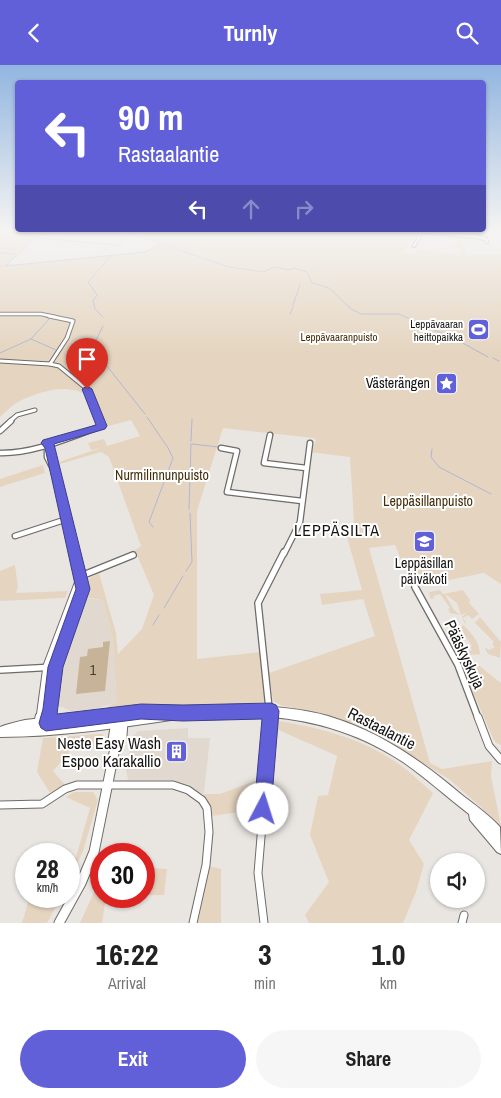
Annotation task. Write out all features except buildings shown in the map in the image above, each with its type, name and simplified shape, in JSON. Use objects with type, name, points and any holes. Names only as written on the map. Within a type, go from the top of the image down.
[{"type":"main road","name":"Rastaalantie","points":[[0,731],[42,725],[120,720],[183,713],[271,711],[327,720],[372,738],[425,771],[501,837]]},
{"type":"main road","name":"Rastaalantie","points":[[464,803],[501,848]]},
{"type":"street","points":[[0,314],[41,314],[73,321],[69,335],[50,364]]},
{"type":"street","points":[[0,361],[59,366],[86,388],[102,426],[3,454]]},
{"type":"street","points":[[0,431],[17,415],[35,410]]},
{"type":"street","points":[[270,435],[264,463],[306,468]]},
{"type":"street","points":[[42,725],[51,667],[83,589],[67,519],[53,469],[49,466],[45,448],[47,443]]},
{"type":"street","points":[[264,923],[258,873],[271,711],[258,603],[299,524],[310,443]]},
{"type":"street","points":[[221,448],[237,451],[227,491],[302,501]]},
{"type":"street","points":[[14,536],[67,519]]},
{"type":"street","points":[[81,576],[133,555]]},
{"type":"street","name":"Pääskyskuja","points":[[415,587],[458,665],[489,746],[501,760]]},
{"type":"street","points":[[0,669],[51,667]]},
{"type":"street","points":[[58,923],[81,883],[94,852],[115,748],[122,736],[120,720]]},
{"type":"street","points":[[0,805],[42,804],[65,789],[76,785],[180,787],[207,807],[209,821],[207,862],[193,923]]},
{"type":"shaded area","points":[[81,598],[103,600],[113,641],[118,702],[95,709],[70,711],[62,707],[53,706],[53,704],[62,652]]},
{"type":"shaded area","points":[[188,728],[188,738],[210,738],[204,794],[169,780],[128,780],[126,770],[132,737],[138,731]]},
{"type":"green space","name":"Leppävaaranpuisto","points":[[0,272],[501,272],[501,584],[484,573],[424,585],[409,579],[395,545],[369,548],[430,763],[442,769],[492,761],[491,776],[501,826],[495,824],[481,807],[449,779],[373,733],[343,720],[283,706],[273,701],[269,673],[375,636],[363,599],[322,605],[320,594],[362,590],[347,537],[355,537],[350,457],[310,452],[316,441],[314,438],[223,428],[197,511],[197,659],[260,652],[266,702],[190,708],[109,711],[108,706],[117,702],[113,641],[103,600],[84,597],[88,579],[99,573],[116,633],[118,654],[142,629],[154,595],[135,550],[141,546],[109,457],[101,452],[60,464],[59,462],[100,448],[91,450],[88,443],[104,439],[107,446],[140,436],[131,420],[105,427],[87,384],[80,389],[85,391],[87,396],[79,392],[62,389],[44,392],[18,402],[0,417]]},
{"type":"green space","points":[[43,465],[45,473],[0,487],[0,479]]},
{"type":"green space","points":[[15,565],[18,587],[16,593],[68,591],[65,598],[0,601],[0,571]]},
{"type":"green space","points":[[440,590],[443,594],[463,590],[470,600],[469,603],[479,614],[472,619],[468,615],[463,618],[465,624],[462,617],[467,612],[461,615],[457,603],[445,594],[454,610],[460,615],[450,613],[448,609],[450,608],[440,594],[433,596],[434,599],[430,598],[429,592]]},
{"type":"green space","points":[[480,617],[501,642],[500,658],[488,654],[484,647],[489,650],[495,647],[492,644],[494,642],[475,623]]},
{"type":"green space","points":[[463,625],[474,638],[480,654],[461,656],[463,664],[468,667],[477,664],[501,683],[501,745],[496,743],[493,738],[445,629],[458,650],[463,648],[466,652],[472,650],[470,647],[472,646],[460,629]]},
{"type":"green space","points":[[273,720],[323,730],[371,748],[404,768],[433,793],[409,840],[424,864],[416,892],[403,923],[309,923],[305,915],[329,882],[310,835],[318,796],[328,795],[337,756],[272,727]]},
{"type":"green space","points":[[103,734],[105,747],[71,746],[69,753],[53,771],[65,785],[50,793],[37,772],[43,738]]},
{"type":"green space","points":[[263,778],[259,809],[211,816],[204,794],[220,794]]},
{"type":"green space","points":[[74,792],[93,792],[98,800],[80,857],[80,843],[90,808],[66,797]]},
{"type":"green space","points":[[209,866],[221,869],[221,923],[198,923]]},
{"type":"green space","points":[[155,868],[167,869],[164,895],[155,895]]},
{"type":"green space","points":[[90,901],[90,908],[104,908],[102,923],[80,923]]},
{"type":"green space","points":[[26,908],[55,908],[47,923],[22,923]]},
{"type":"waterway","points":[[97,272],[88,282],[97,295],[93,301],[95,309],[103,317]]},
{"type":"waterway","points":[[307,272],[312,283],[329,288],[351,309],[361,314],[399,314],[459,341],[488,357]]},
{"type":"waterway","points":[[293,305],[300,285]]},
{"type":"waterway","points":[[290,314],[293,307]]},
{"type":"waterway","points":[[31,339],[49,319],[43,316]]},
{"type":"waterway","points":[[103,326],[94,344],[95,351],[145,414]]},
{"type":"waterway","points":[[0,353],[31,339]]},
{"type":"waterway","points":[[31,339],[56,350]]},
{"type":"waterway","points":[[493,358],[499,361]]},
{"type":"waterway","points":[[147,417],[166,445]]},
{"type":"waterway","points":[[191,441],[192,419]]},
{"type":"waterway","points":[[189,509],[191,444]]},
{"type":"waterway","points":[[192,444],[218,447]]},
{"type":"waterway","points":[[153,527],[149,522],[173,458],[167,446]]},
{"type":"waterway","points":[[432,449],[431,457],[439,467],[491,494]]},
{"type":"waterway","points":[[186,571],[192,562],[190,513]]},
{"type":"waterway","points":[[164,608],[183,576]]},
{"type":"waterway","points":[[153,625],[159,615]]},
{"type":"place","name":"Leppävaaran heittopaikka","points":[[479,330]]},
{"type":"place","name":"Västerängen","points":[[446,383]]},
{"type":"place","name":"Leppäsillan päiväkoti","points":[[424,541]]},
{"type":"place","name":"Neste Easy Wash Espoo Karakallio","points":[[177,752]]},
{"type":"district","name":"LEPPÄSILTA","points":[[337,530]]},
{"type":"route","points":[[87,389],[102,426],[47,443],[50,446],[54,465],[53,469],[83,589],[55,667],[50,709],[46,723],[141,711],[183,713],[271,711],[263,809]]},
{"type":"park label","name":"Nurmilinnunpuisto","points":[[162,475]]},
{"type":"park label","name":"Leppäsillanpuisto","points":[[428,501]]}]
